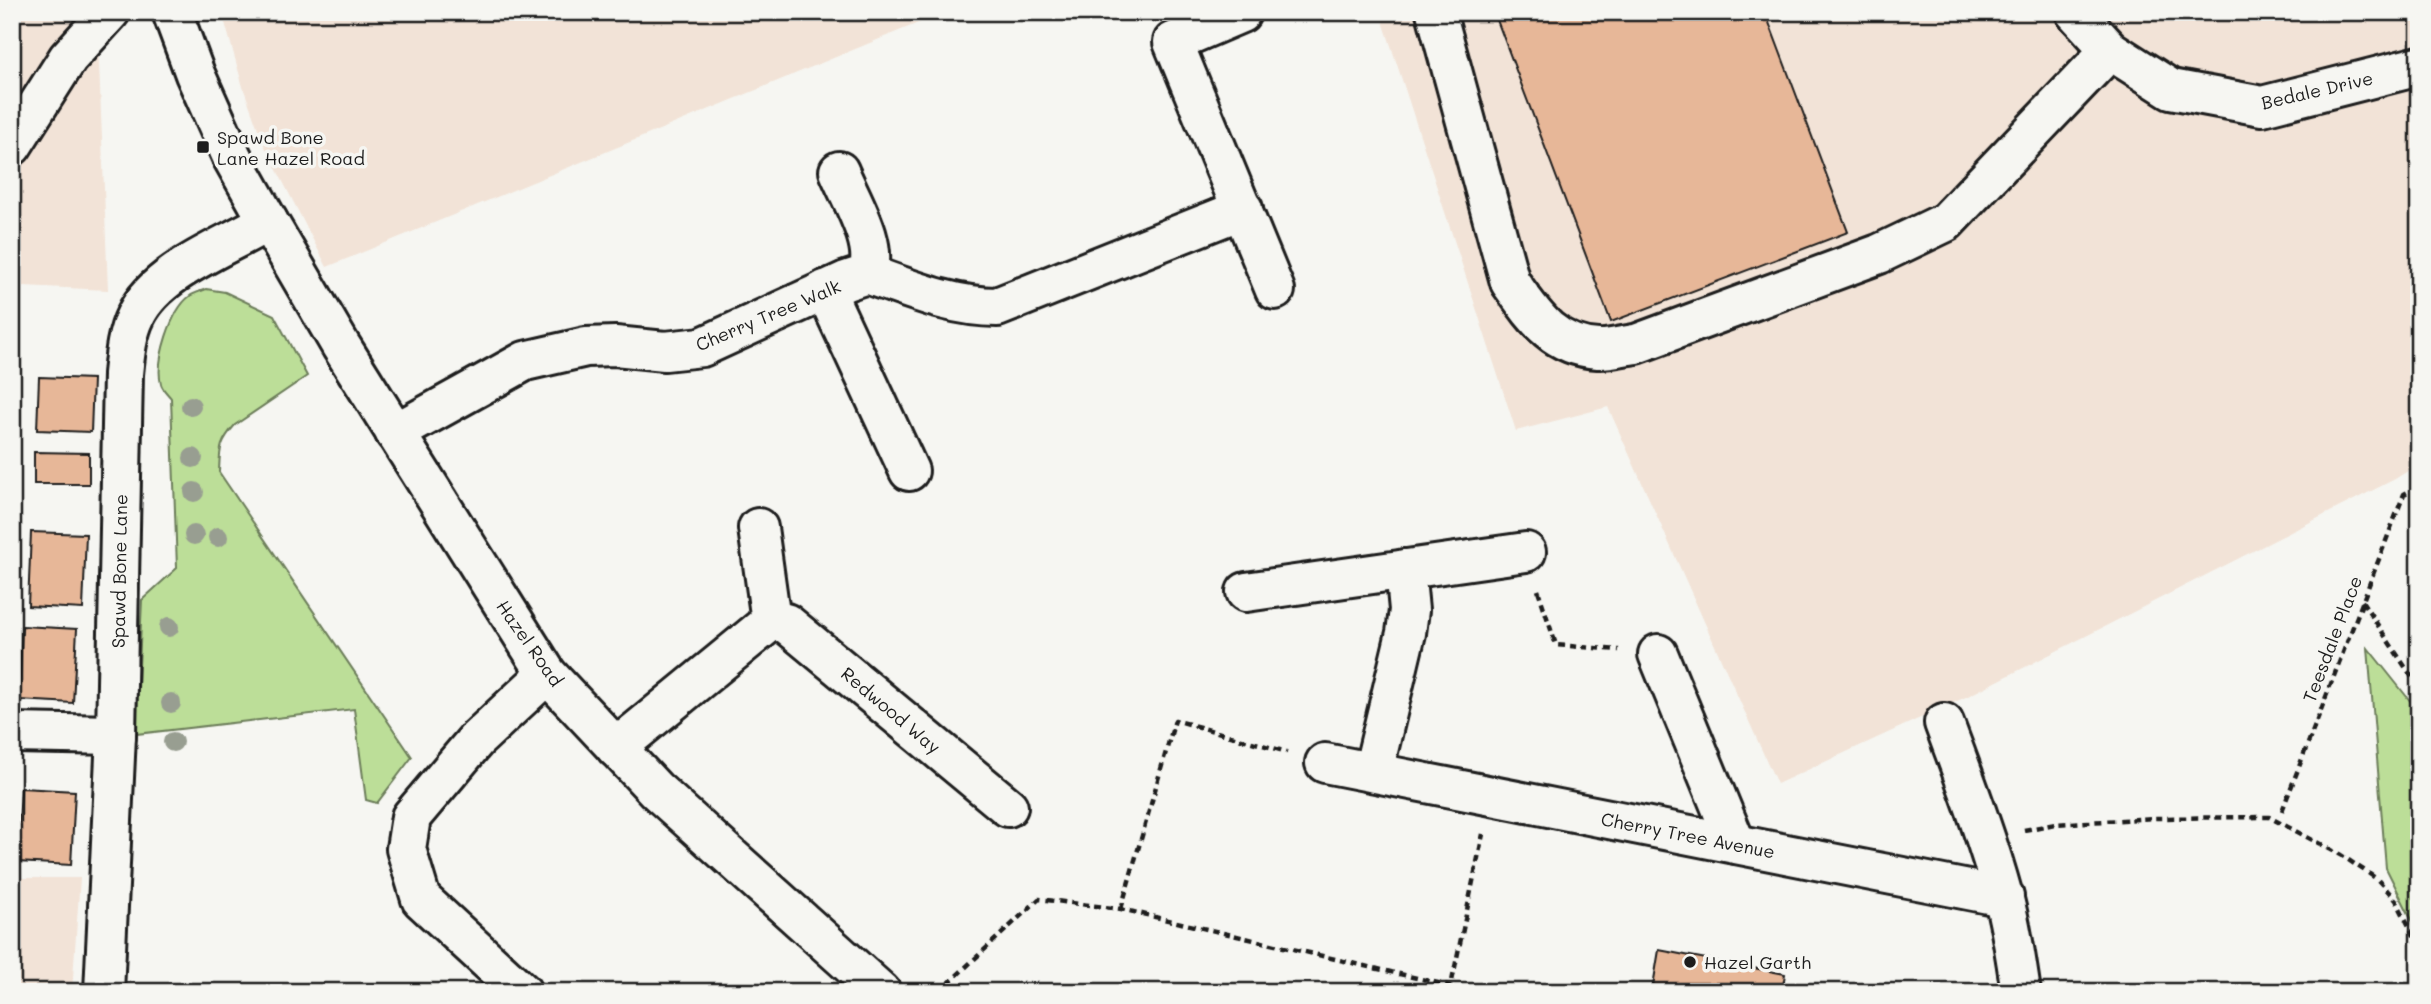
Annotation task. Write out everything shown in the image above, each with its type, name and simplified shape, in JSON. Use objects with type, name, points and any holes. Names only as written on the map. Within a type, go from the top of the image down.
[{"type":"street","points":[[12,146],[68,58],[110,12]]},
{"type":"street","name":"Hazel Road","points":[[172,12],[195,74],[232,157],[268,221],[395,433],[547,674],[656,790],[877,991]]},
{"type":"street","points":[[1436,12],[1510,282],[1533,315],[1560,340],[1598,349],[1636,344],[1879,254],[1947,222],[2110,50]]},
{"type":"street","name":"Bedale Drive","points":[[2074,12],[2110,50],[2171,89],[2262,106],[2419,66]]},
{"type":"street","points":[[1241,13],[1173,42],[1275,290]]},
{"type":"street","points":[[839,172],[871,247],[872,263],[867,274],[971,307],[997,307],[1243,209]]},
{"type":"street","name":"Spawd Bone Lane","points":[[104,992],[116,735],[123,374],[129,332],[141,305],[176,272],[268,221]]},
{"type":"street","name":"Cherry Tree Walk","points":[[395,433],[525,361],[586,347],[615,346],[665,351],[702,347],[825,290],[867,274]]},
{"type":"street","points":[[825,290],[909,471]]},
{"type":"street","points":[[616,748],[771,621],[758,528]]},
{"type":"street","points":[[1246,592],[1526,552]]},
{"type":"street","points":[[1373,772],[1406,633],[1409,610],[1405,569]]},
{"type":"street","name":"Redwood Way","points":[[771,621],[786,623],[1008,807]]},
{"type":"street","points":[[1658,654],[1736,844]]},
{"type":"street","points":[[522,992],[421,899],[406,849],[411,817],[476,740],[547,674]]},
{"type":"street","points":[[1944,723],[2004,897],[2021,992]]},
{"type":"street","points":[[12,733],[116,735]]},
{"type":"street","name":"Cherry Tree Avenue","points":[[1325,763],[2004,897]]},
{"type":"path","name":"Teesdale Place","points":[[2282,811],[2404,494],[2419,486]]},
{"type":"path","points":[[1526,552],[1556,645],[1658,654]]},
{"type":"path","points":[[2362,600],[2419,688]]},
{"type":"path","points":[[1121,909],[1175,720],[1325,763]]},
{"type":"path","points":[[939,992],[1039,900],[1121,909],[1451,986],[1491,796]]},
{"type":"path","points":[[1986,839],[2055,824],[2195,816],[2269,817],[2377,879],[2396,900],[2419,946]]},
{"type":"shaded area","points":[[12,12],[97,12],[108,290],[23,286],[12,307]]},
{"type":"shaded area","points":[[222,12],[945,12],[327,267],[263,143],[243,87]]},
{"type":"shaded area","points":[[1380,12],[2419,12],[2419,464],[2395,479],[1968,696],[1777,784],[1608,407],[1516,431]]},
{"type":"shaded area","points":[[12,878],[80,878],[72,992],[12,992]]},
{"type":"green space","points":[[206,289],[225,292],[274,315],[307,376],[235,425],[221,447],[219,472],[412,757],[377,803],[366,800],[354,709],[136,734],[142,600],[177,568],[171,398],[161,384],[160,363],[166,337],[177,312],[190,296]]},
{"type":"green space","points":[[2368,648],[2419,712],[2419,934],[2386,868]]},
{"type":"building","points":[[1494,12],[1765,12],[1848,232],[1611,322]]},
{"type":"building","points":[[39,377],[93,379],[91,432],[37,430]]},
{"type":"building","points":[[34,452],[89,453],[89,484],[34,484]]},
{"type":"building","points":[[31,532],[86,534],[83,609],[28,606]]},
{"type":"building","points":[[22,626],[77,629],[73,703],[19,700]]},
{"type":"building","points":[[21,788],[75,791],[71,865],[17,862]]},
{"type":"building","name":"Hazel Garth","points":[[1659,950],[1785,974],[1782,992],[1652,992]]},
{"type":"place","name":"Spawd Bone Lane Hazel Road","points":[[203,147]]},
{"type":"place","name":"Hazel Garth","points":[[1690,962]]}]
